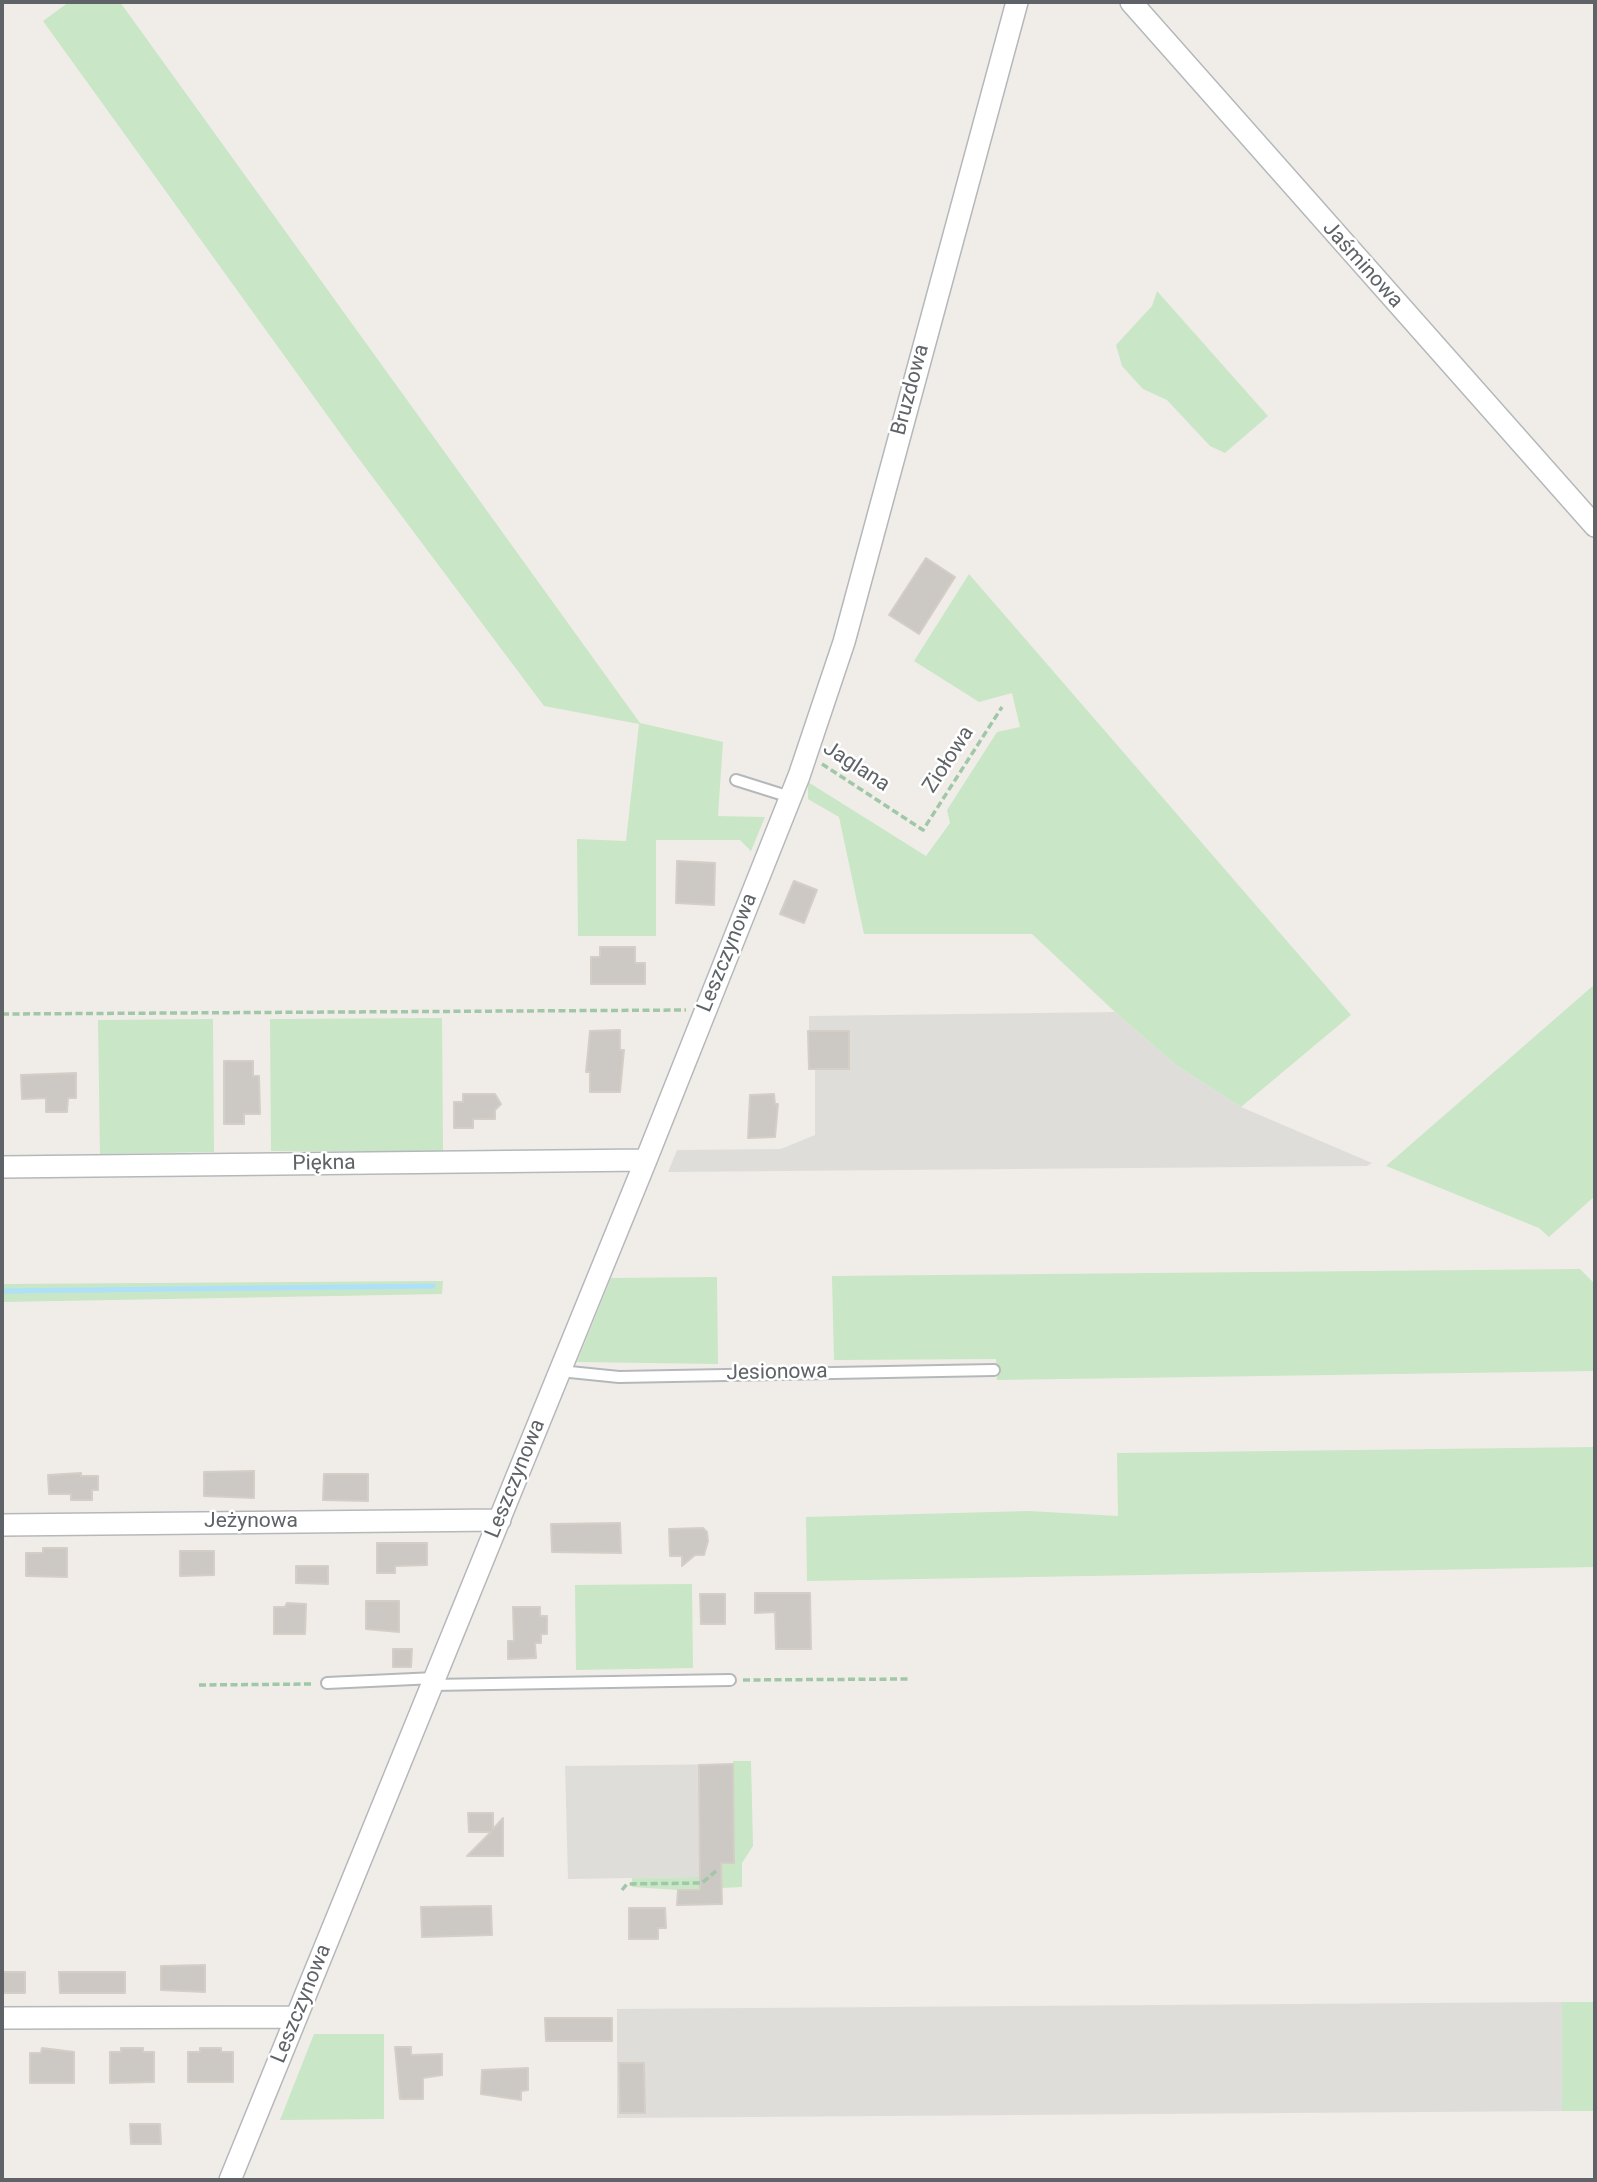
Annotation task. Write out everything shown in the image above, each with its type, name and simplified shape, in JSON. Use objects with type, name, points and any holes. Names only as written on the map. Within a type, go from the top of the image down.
[{"type":"street","name":"Bruzdowa","points":[[799,776],[844,642],[1017,2]]},
{"type":"street","name":"Jaśminowa","points":[[1130,2],[1595,526]]},
{"type":"street","name":"Leszczynowa","points":[[230,2180],[646,1160],[799,776]]},
{"type":"street","name":"Piękna","points":[[2,1167],[646,1160]]},
{"type":"street","name":"Jeżynowa","points":[[2,1525],[500,1520]]},
{"type":"street","points":[[2,2018],[296,2017]]},
{"type":"lane","points":[[736,780],[790,797]]},
{"type":"lane","name":"Jesionowa","points":[[560,1371],[619,1377],[994,1370]]},
{"type":"lane","points":[[327,1683],[730,1680]]},
{"type":"path","name":"Ziołowa","points":[[923,830],[1002,707]]},
{"type":"path","name":"Jaglana","points":[[806,754],[923,830]]},
{"type":"path","points":[[2,1014],[706,1010]]},
{"type":"path","points":[[730,1680],[908,1679]]},
{"type":"path","points":[[199,1685],[327,1683]]},
{"type":"path","points":[[622,1890],[626,1884],[702,1883],[716,1871]]},
{"type":"shaded area","points":[[1115,1012],[1176,1065],[1241,1107],[1372,1163],[1367,1166],[668,1172],[677,1150],[781,1149],[815,1135],[815,1070],[809,1069],[809,1016]]},
{"type":"shaded area","points":[[733,1764],[734,1863],[700,1877],[568,1879],[565,1766]]},
{"type":"shaded area","points":[[1562,2002],[1562,2111],[617,2118],[617,2009]]},
{"type":"green space","points":[[69,2],[120,2],[640,723],[723,742],[718,816],[765,817],[751,851],[740,840],[656,840],[656,936],[578,936],[577,839],[626,841],[639,724],[544,706],[353,451],[43,21]]},
{"type":"green space","points":[[1157,291],[1268,416],[1225,453],[1210,446],[1167,400],[1143,389],[1122,366],[1116,345],[1152,306]]},
{"type":"green space","points":[[969,574],[1351,1015],[1241,1107],[1176,1065],[1032,934],[864,934],[839,817],[808,799],[808,782],[926,856],[950,823],[947,810],[997,732],[1020,727],[1012,693],[979,702],[914,661]]},
{"type":"green space","points":[[1595,984],[1595,1196],[1549,1237],[1539,1228],[1386,1166]]},
{"type":"green space","points":[[442,1018],[443,1151],[271,1151],[270,1019]]},
{"type":"green space","points":[[213,1019],[214,1152],[100,1154],[98,1020]]},
{"type":"green space","points":[[1580,1269],[1595,1284],[1595,1371],[997,1380],[996,1359],[834,1360],[832,1276]]},
{"type":"green space","points":[[717,1277],[718,1364],[577,1362],[611,1278]]},
{"type":"green space","points":[[443,1281],[442,1294],[4,1302],[2,1308],[2,1284]]},
{"type":"green space","points":[[1595,1447],[1595,1567],[807,1581],[806,1517],[1029,1511],[1118,1516],[1117,1453]]},
{"type":"green space","points":[[692,1584],[693,1668],[576,1670],[575,1585]]},
{"type":"green space","points":[[733,1761],[751,1761],[753,1846],[742,1863],[742,1887],[679,1890],[632,1887],[632,1878],[700,1877],[700,1863],[734,1863]]},
{"type":"green space","points":[[1562,2002],[1595,2002],[1595,2111],[1562,2111]]},
{"type":"green space","points":[[314,2034],[384,2034],[384,2119],[280,2120]]},
{"type":"building","points":[[926,558],[955,577],[919,634],[889,615]]},
{"type":"building","points":[[677,861],[715,863],[714,905],[676,903]]},
{"type":"building","points":[[794,881],[817,890],[804,923],[780,914]]},
{"type":"building","points":[[600,947],[635,947],[635,963],[645,963],[645,984],[591,984],[591,957],[600,957]]},
{"type":"building","points":[[620,1030],[620,1050],[624,1050],[620,1092],[590,1092],[590,1072],[586,1072],[590,1031]]},
{"type":"building","points":[[808,1031],[849,1031],[849,1069],[809,1069]]},
{"type":"building","points":[[224,1061],[253,1061],[253,1076],[259,1076],[260,1114],[244,1114],[244,1124],[224,1124]]},
{"type":"building","points":[[76,1073],[76,1098],[68,1098],[67,1112],[46,1112],[46,1098],[22,1099],[21,1075]]},
{"type":"building","points":[[463,1094],[495,1094],[501,1104],[495,1110],[495,1119],[473,1119],[473,1128],[454,1128],[454,1102],[463,1102]]},
{"type":"building","points":[[774,1094],[775,1104],[778,1104],[775,1137],[748,1138],[750,1095]]},
{"type":"building","points":[[254,1471],[254,1498],[204,1496],[204,1472]]},
{"type":"building","points":[[81,1473],[81,1476],[98,1476],[98,1490],[92,1490],[92,1500],[71,1500],[71,1494],[49,1494],[48,1475]]},
{"type":"building","points":[[324,1474],[368,1474],[368,1501],[323,1500]]},
{"type":"building","points":[[620,1523],[621,1553],[552,1552],[551,1524]]},
{"type":"building","points":[[703,1528],[707,1532],[708,1541],[704,1555],[695,1555],[682,1566],[682,1556],[670,1556],[669,1529]]},
{"type":"building","points":[[377,1543],[427,1543],[427,1565],[395,1566],[395,1573],[377,1573]]},
{"type":"building","points":[[43,1548],[67,1548],[67,1577],[26,1576],[26,1553],[43,1553]]},
{"type":"building","points":[[180,1551],[214,1551],[214,1575],[180,1576]]},
{"type":"building","points":[[296,1566],[328,1566],[328,1584],[296,1583]]},
{"type":"building","points":[[755,1593],[810,1593],[811,1649],[776,1649],[775,1612],[755,1613]]},
{"type":"building","points":[[700,1594],[725,1594],[725,1624],[701,1624]]},
{"type":"building","points":[[366,1601],[399,1601],[399,1632],[366,1629]]},
{"type":"building","points":[[287,1603],[306,1604],[305,1634],[274,1634],[274,1607],[285,1607]]},
{"type":"building","points":[[513,1607],[540,1607],[540,1616],[547,1616],[547,1634],[541,1634],[541,1643],[535,1643],[536,1658],[508,1659],[508,1641],[514,1641]]},
{"type":"building","points":[[393,1649],[412,1649],[411,1667],[393,1667]]},
{"type":"building","points":[[733,1764],[734,1863],[721,1863],[722,1904],[677,1905],[678,1890],[700,1890],[699,1765]]},
{"type":"building","points":[[468,1813],[493,1813],[493,1829],[503,1818],[503,1856],[467,1856],[491,1832],[469,1832]]},
{"type":"building","points":[[491,1906],[492,1935],[422,1937],[421,1907]]},
{"type":"building","points":[[629,1908],[665,1908],[666,1928],[658,1928],[658,1939],[629,1939]]},
{"type":"building","points":[[205,1965],[205,1992],[161,1990],[161,1966]]},
{"type":"building","points":[[2,1972],[25,1972],[25,1993],[2,1993]]},
{"type":"building","points":[[59,1972],[125,1972],[125,1993],[60,1993]]},
{"type":"building","points":[[545,2018],[612,2018],[612,2041],[546,2041]]},
{"type":"building","points":[[395,2047],[411,2047],[411,2055],[442,2054],[442,2075],[423,2078],[423,2099],[400,2099]]},
{"type":"building","points":[[42,2048],[74,2052],[74,2083],[30,2083],[30,2053],[41,2053]]},
{"type":"building","points":[[121,2048],[143,2048],[143,2052],[154,2052],[154,2082],[110,2083],[110,2052],[121,2052]]},
{"type":"building","points":[[200,2048],[221,2048],[221,2052],[233,2052],[233,2082],[188,2082],[188,2052],[200,2052]]},
{"type":"building","points":[[619,2063],[644,2063],[645,2113],[620,2113]]},
{"type":"building","points":[[528,2068],[528,2090],[521,2091],[521,2100],[481,2094],[482,2070]]},
{"type":"building","points":[[130,2124],[160,2124],[161,2144],[131,2144]]},
{"type":"waterway","points":[[2,1291],[433,1286]]}]
